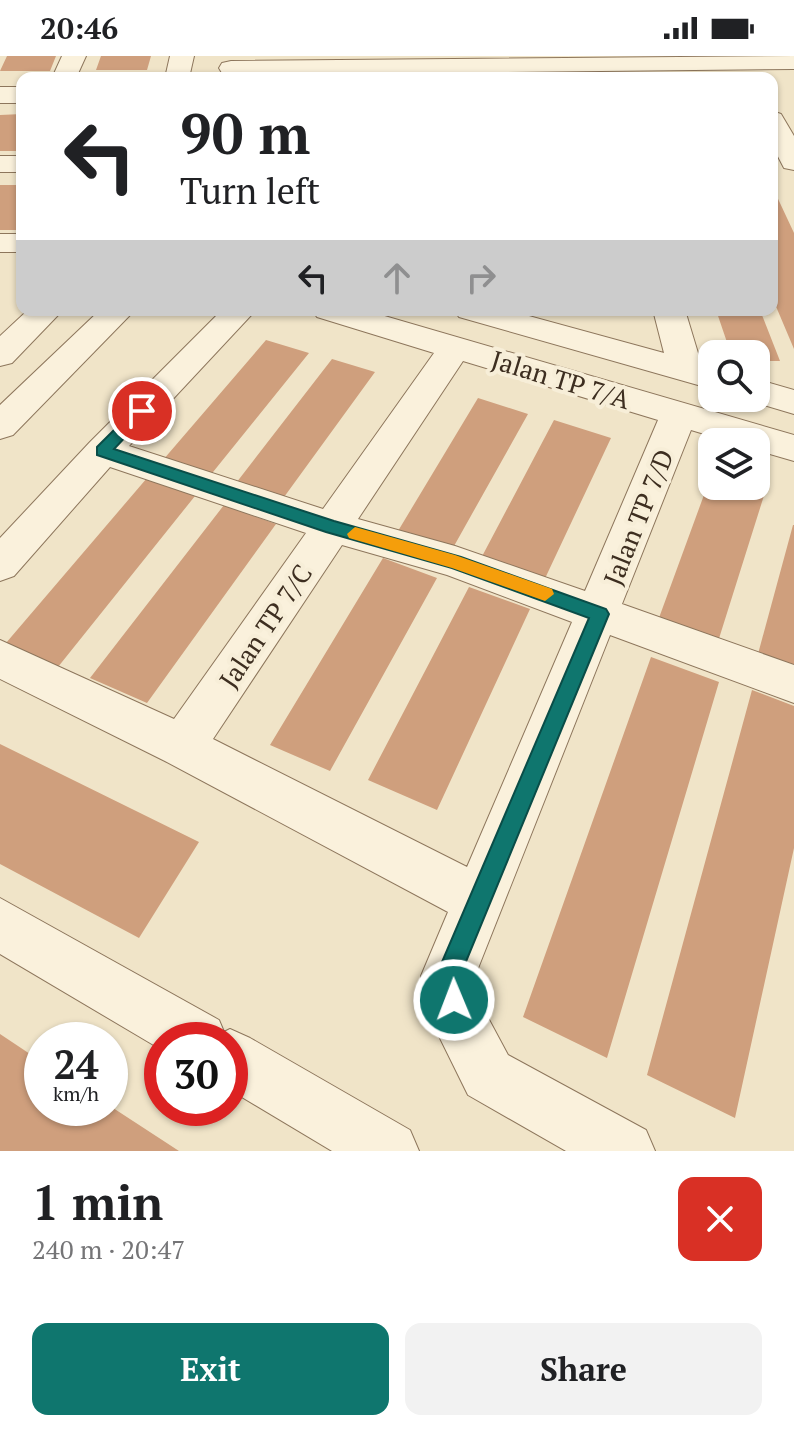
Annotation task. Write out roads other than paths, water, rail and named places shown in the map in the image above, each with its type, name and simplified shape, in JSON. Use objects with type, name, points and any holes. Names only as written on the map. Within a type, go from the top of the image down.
[{"type":"street","points":[[231,67],[527,72],[794,62]]},
{"type":"street","points":[[778,131],[794,162]]},
{"type":"street","points":[[4,347],[40,316]]},
{"type":"street","points":[[0,426],[113,316]]},
{"type":"street","points":[[0,565],[103,451],[234,316]]},
{"type":"street","name":"Jalan TP 7/A","points":[[348,316],[455,348],[692,388],[794,448]]},
{"type":"street","points":[[494,316],[692,388]]},
{"type":"street","points":[[671,316],[692,388]]},
{"type":"street","name":"Jalan TP 7/C","points":[[182,746],[455,348]]},
{"type":"street","name":"Jalan TP 7/D","points":[[613,1145],[488,1075],[461,1024],[448,976],[692,388]]},
{"type":"street","points":[[770,395],[794,402]]},
{"type":"street","points":[[103,451],[332,527],[455,562],[794,684]]},
{"type":"street","points":[[0,658],[182,746],[478,900]]},
{"type":"street","points":[[4,934],[166,1022]]},
{"type":"street","points":[[248,1069],[389,1151]]}]
